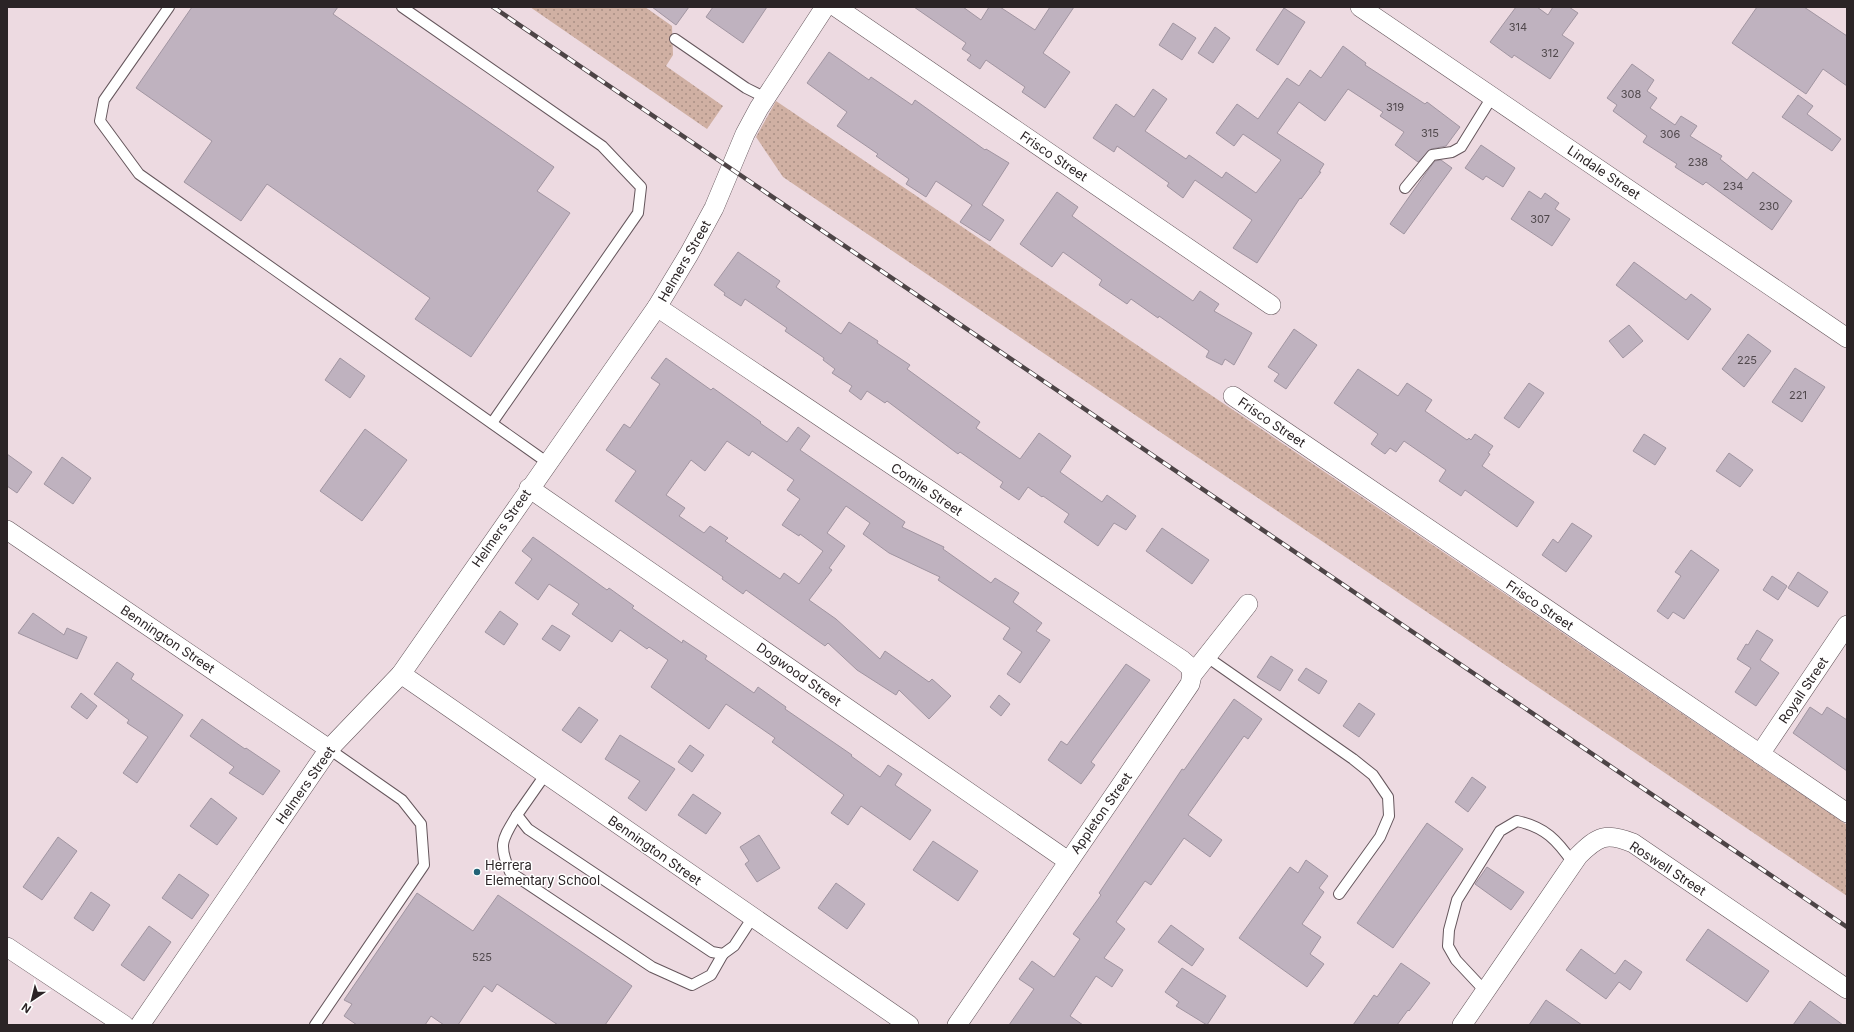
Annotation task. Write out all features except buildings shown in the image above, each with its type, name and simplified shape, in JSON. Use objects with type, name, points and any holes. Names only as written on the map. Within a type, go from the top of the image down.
[{"type":"street","name":"Helmers Street","points":[[140,1025],[329,749],[401,674],[529,488],[657,307],[689,254],[714,208],[745,134],[766,98],[825,7]]},
{"type":"street","name":"Frisco Street","points":[[836,7],[1271,305]]},
{"type":"street","name":"Lindale Street","points":[[1360,7],[1847,338]]},
{"type":"street","name":"Comile Street","points":[[657,307],[1182,660],[1190,667],[1192,675]]},
{"type":"street","name":"Frisco Street","points":[[1233,396],[1847,813]]},
{"type":"street","name":"Dogwood Street","points":[[529,488],[1068,861]]},
{"type":"street","name":"Bennington Street","points":[[7,530],[329,749]]},
{"type":"street","name":"Appleton Street","points":[[957,1025],[1190,684],[1192,675],[1248,604]]},
{"type":"street","name":"Royall Street","points":[[1760,754],[1847,625]]},
{"type":"street","name":"Bennington Street","points":[[401,674],[909,1025]]},
{"type":"street","name":"Roswell Street","points":[[1462,1025],[1573,863],[1589,845],[1600,838],[1618,837],[1633,843],[1847,989]]},
{"type":"street","points":[[7,947],[124,1025]]},
{"type":"lane","points":[[169,7],[104,100],[100,121],[139,174],[548,463]]},
{"type":"lane","points":[[402,7],[602,146],[641,187],[638,213],[492,423]]},
{"type":"lane","points":[[675,39],[746,88],[766,98]]},
{"type":"lane","points":[[1405,188],[1432,155],[1452,152],[1461,147],[1492,97]]},
{"type":"lane","points":[[1207,657],[1353,759],[1373,775],[1388,797],[1390,816],[1380,837],[1339,894]]},
{"type":"lane","points":[[315,1025],[424,865],[421,824],[409,808],[402,800],[329,749]]},
{"type":"lane","points":[[546,774],[517,815],[504,837],[502,854],[510,872],[652,967],[692,985],[711,975],[723,954],[734,946],[753,917]]},
{"type":"lane","points":[[517,815],[528,829],[712,952],[723,954]]},
{"type":"lane","points":[[1485,991],[1456,960],[1448,946],[1448,930],[1457,900],[1500,831],[1517,821],[1533,824],[1561,846],[1573,863]]},
{"type":"shaded area","points":[[530,7],[645,7],[672,26],[673,55],[666,66],[723,106],[707,129]]},
{"type":"shaded area","points":[[776,101],[1847,825],[1847,896],[783,177],[756,137]]},
{"type":"railway","points":[[493,7],[1847,927]]},
{"type":"place","name":"Herrera Elementary School","points":[[477,872]]}]
